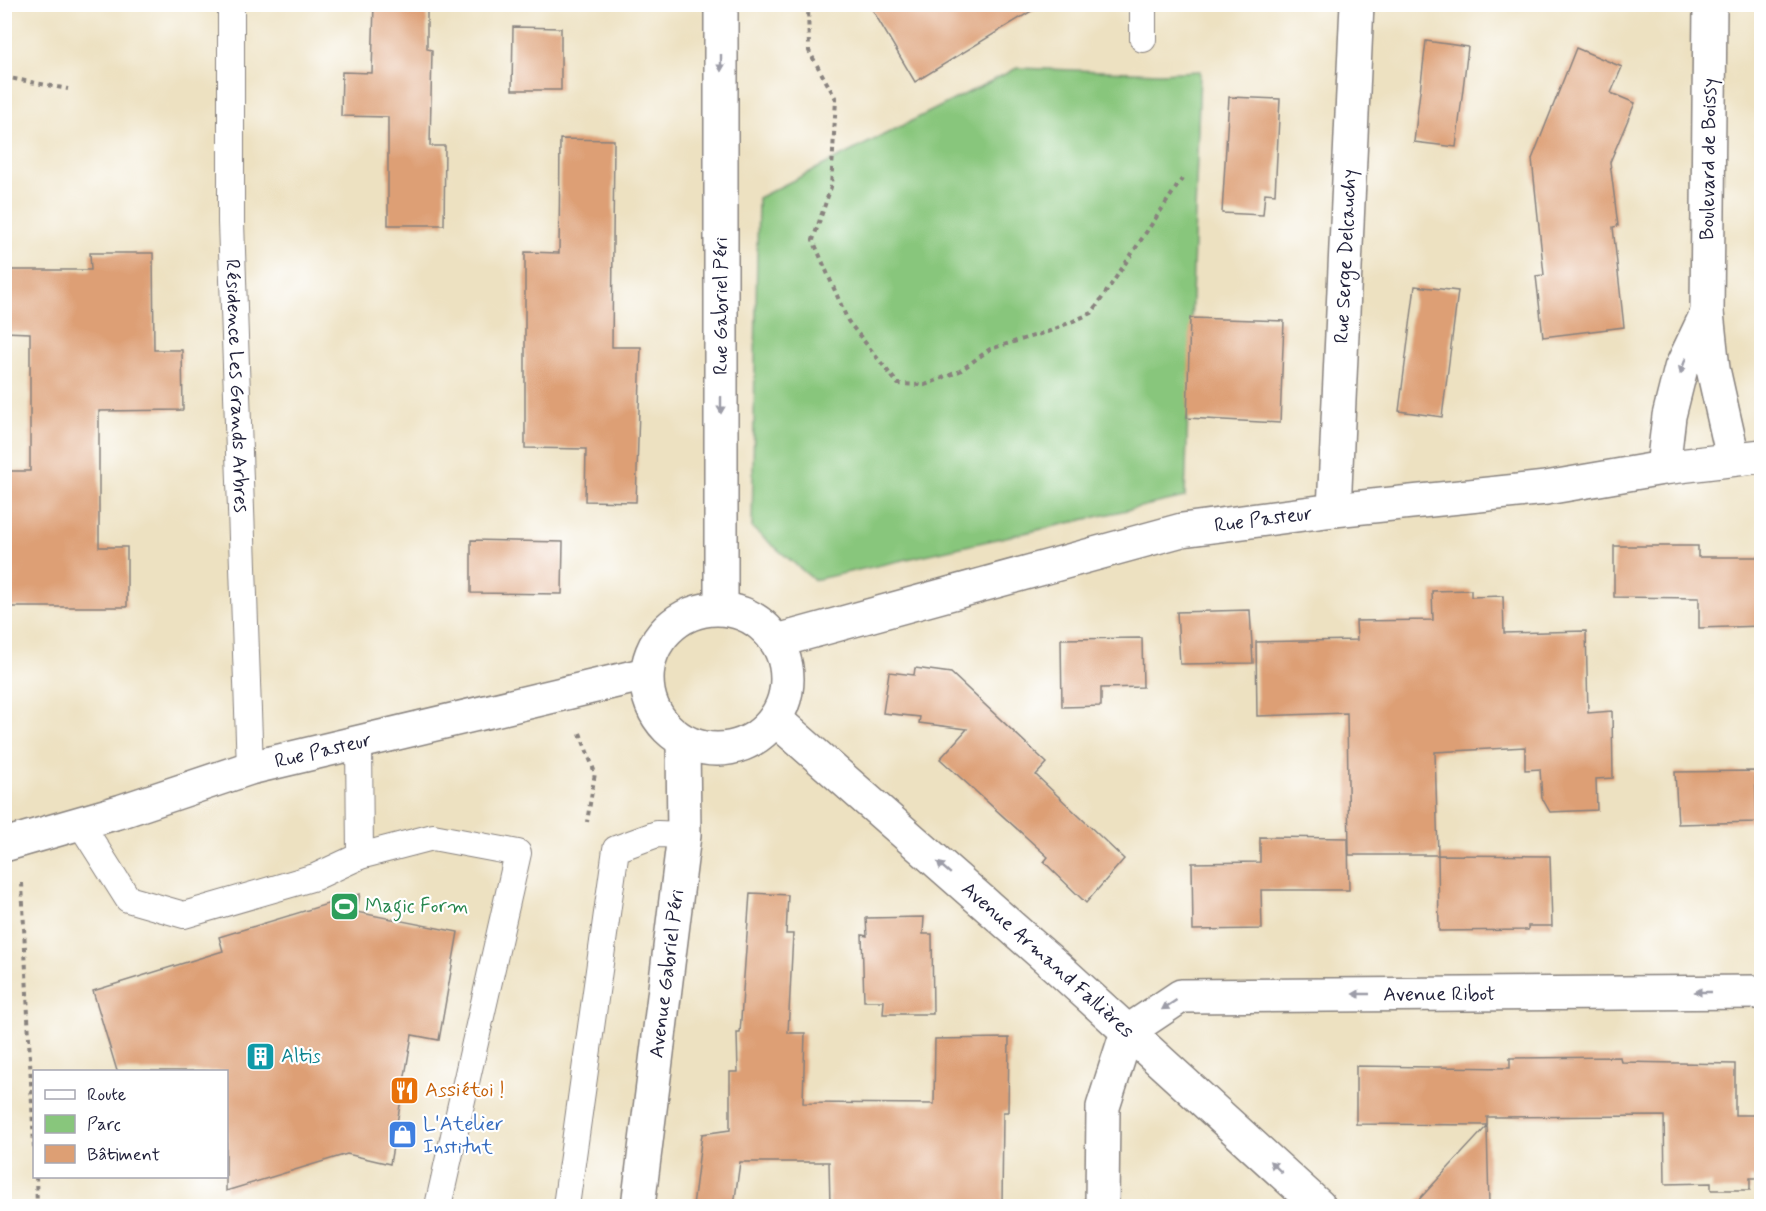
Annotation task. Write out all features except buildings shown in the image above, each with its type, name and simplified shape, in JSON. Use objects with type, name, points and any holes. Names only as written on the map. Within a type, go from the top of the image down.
[{"type":"street","name":"Rue Gabriel Péri","points":[[721,4],[721,608]]},
{"type":"street","name":"Rue Serge Delcauchy","points":[[1334,510],[1357,4]]},
{"type":"street","name":"Boulevard de Boissy","points":[[1710,4],[1707,313],[1713,369],[1747,457]]},
{"type":"street","name":"Boulevard de Boissy","points":[[1663,468],[1669,416],[1682,368],[1707,313]]},
{"type":"street","name":"Rue Pasteur","points":[[777,641],[1182,530],[1334,510],[1546,488],[1663,468],[1747,457]]},
{"type":"street","points":[[721,608],[742,613],[762,624],[777,641],[787,672],[787,688],[774,719],[760,734],[743,745],[723,749],[703,747],[683,741],[667,729],[656,713],[648,694],[646,674],[651,652],[662,634],[679,619],[699,610],[721,608]]},
{"type":"street","name":"Rue Pasteur","points":[[12,842],[80,824],[250,768],[646,674]]},
{"type":"street","name":"Avenue Armand Fallières","points":[[774,719],[1058,968],[1319,1206]]},
{"type":"street","name":"Avenue Gabriel Péri","points":[[638,1206],[684,835],[683,741]]},
{"type":"street","name":"Avenue Ribot","points":[[1127,1032],[1181,996],[1761,992]]},
{"type":"street","points":[[1102,1206],[1103,1107],[1127,1032]]},
{"type":"lane","name":"Résidence Les Grands Arbres","points":[[231,4],[231,222],[250,768]]},
{"type":"lane","points":[[1143,4],[1143,39]]},
{"type":"lane","points":[[359,741],[360,856]]},
{"type":"lane","points":[[80,824],[128,899],[184,915],[315,877],[360,856],[433,837],[518,853],[438,1206]]},
{"type":"lane","points":[[566,1206],[616,849],[657,834],[684,835]]},
{"type":"path","points":[[808,4],[809,51],[836,99],[831,187],[813,240],[848,321],[898,384],[925,385],[960,370],[990,349],[1050,331],[1092,313],[1182,179]]},
{"type":"path","points":[[4,77],[68,89]]},
{"type":"path","points":[[12,842],[33,1135]]},
{"type":"path","points":[[36,1178],[37,1206]]},
{"type":"green space","points":[[1017,68],[1160,73],[1200,71],[1185,497],[814,580],[752,528],[758,198]]},
{"type":"place","name":"Magic Form","points":[[344,906]]},
{"type":"place","name":"Altis","points":[[260,1056]]},
{"type":"place","name":"Assiétoi !","points":[[404,1090]]},
{"type":"place","name":"L'Atelier Institut","points":[[402,1135]]}]
